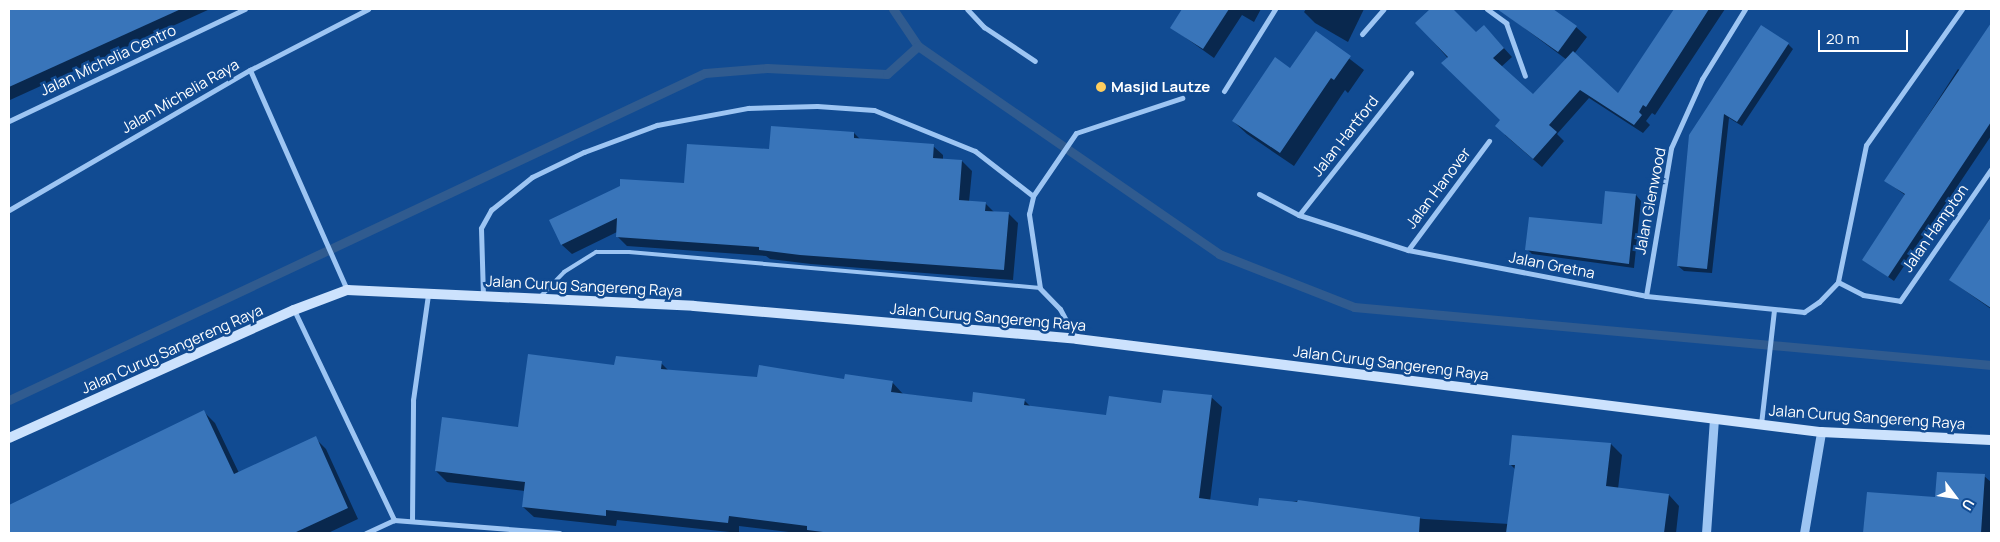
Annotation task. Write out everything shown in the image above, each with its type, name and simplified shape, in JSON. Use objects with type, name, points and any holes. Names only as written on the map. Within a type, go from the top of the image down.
[{"type":"main road","name":"Jalan Curug Sangereng Raya","points":[[9,438],[294,310],[347,290],[694,306],[1077,339],[1821,432],[1991,440]]},
{"type":"street","name":"Jalan Michelia Centro","points":[[9,122],[245,9]]},
{"type":"street","name":"Jalan Michelia Raya","points":[[9,210],[250,70],[368,9]]},
{"type":"street","points":[[967,9],[984,27],[1035,61]]},
{"type":"street","points":[[1224,91],[1274,9]]},
{"type":"street","points":[[1362,34],[1384,9]]},
{"type":"street","points":[[1487,9],[1506,23],[1526,76]]},
{"type":"street","name":"Jalan Glenwood","points":[[1646,296],[1671,148],[1702,79],[1746,9]]},
{"type":"street","points":[[1838,282],[1848,245],[1866,145],[1962,9]]},
{"type":"street","points":[[250,70],[347,290]]},
{"type":"street","name":"Jalan Hartford","points":[[1298,215],[1411,73]]},
{"type":"street","points":[[1077,339],[1060,309],[1040,288],[1029,214],[1033,196],[1076,133],[1182,98]]},
{"type":"street","points":[[483,296],[481,228],[491,210],[532,177],[584,152],[657,125],[748,108],[817,106],[874,110],[976,151],[1033,196]]},
{"type":"street","name":"Jalan Hanover","points":[[1408,250],[1489,141]]},
{"type":"street","name":"Jalan Hampton","points":[[1838,282],[1863,295],[1900,301],[1991,169]]},
{"type":"street","name":"Jalan Gretna","points":[[1259,194],[1298,215],[1408,250],[1646,296],[1804,312],[1819,302],[1838,282]]},
{"type":"street","points":[[412,521],[413,400],[428,293]]},
{"type":"street","points":[[294,310],[394,520]]},
{"type":"street","points":[[1761,425],[1774,310]]},
{"type":"street","points":[[1706,533],[1714,418]]},
{"type":"street","points":[[1804,533],[1821,432]]},
{"type":"street","points":[[366,533],[394,520],[559,533]]},
{"type":"lane","points":[[539,298],[564,272],[596,252],[620,252],[1040,288]]},
{"type":"building","points":[[9,9],[181,9],[9,87]]},
{"type":"building","points":[[1182,9],[1229,9],[1203,49],[1170,28]]},
{"type":"building","points":[[1430,9],[1453,9],[1476,32],[1484,25],[1504,48],[1493,58],[1533,94],[1573,51],[1618,93],[1674,9],[1709,9],[1646,107],[1643,105],[1639,112],[1642,115],[1634,125],[1580,90],[1549,125],[1557,132],[1533,159],[1495,126],[1500,120],[1441,63],[1448,57],[1415,23]]},
{"type":"building","points":[[1497,9],[1553,9],[1577,26],[1558,52]]},
{"type":"building","points":[[1991,23],[1991,122],[1888,277],[1862,260],[1905,194],[1884,181]]},
{"type":"building","points":[[1761,25],[1789,43],[1737,122],[1724,114],[1707,269],[1677,266],[1689,135]]},
{"type":"building","points":[[1316,31],[1351,56],[1334,80],[1331,78],[1280,153],[1232,121],[1275,57],[1290,68]]},
{"type":"building","points":[[771,126],[854,132],[854,138],[934,144],[933,158],[962,160],[959,200],[986,202],[985,211],[1009,212],[1004,270],[800,255],[759,250],[759,247],[616,237],[617,218],[561,245],[549,220],[620,186],[620,179],[684,183],[687,144],[769,149]]},
{"type":"building","points":[[1605,191],[1636,194],[1629,264],[1525,250],[1529,217],[1602,224]]},
{"type":"building","points":[[1991,217],[1991,308],[1949,280]]},
{"type":"building","points":[[528,354],[614,365],[616,356],[662,361],[661,369],[757,377],[759,365],[844,379],[845,374],[893,381],[891,392],[972,402],[973,392],[1025,399],[1024,405],[1106,415],[1109,396],[1161,403],[1163,390],[1212,395],[1199,498],[1258,506],[1259,498],[1297,502],[1298,500],[1420,517],[1419,533],[831,533],[807,530],[807,526],[729,516],[728,523],[606,510],[606,516],[522,507],[525,482],[435,471],[442,417],[518,427]]},
{"type":"building","points":[[204,410],[234,474],[316,436],[348,508],[294,533],[9,533],[9,505]]},
{"type":"building","points":[[1512,435],[1611,443],[1606,486],[1669,494],[1664,533],[1506,533],[1515,465],[1509,465]]},
{"type":"building","points":[[1937,472],[1985,474],[1981,533],[1863,533],[1867,492],[1935,497]]},
{"type":"waterway","points":[[893,9],[918,46],[1219,254],[1354,307],[1991,365]]},
{"type":"waterway","points":[[9,400],[705,73],[767,68],[887,74],[918,46]]},
{"type":"place","name":"Masjid Lautze","points":[[1101,87]]}]
